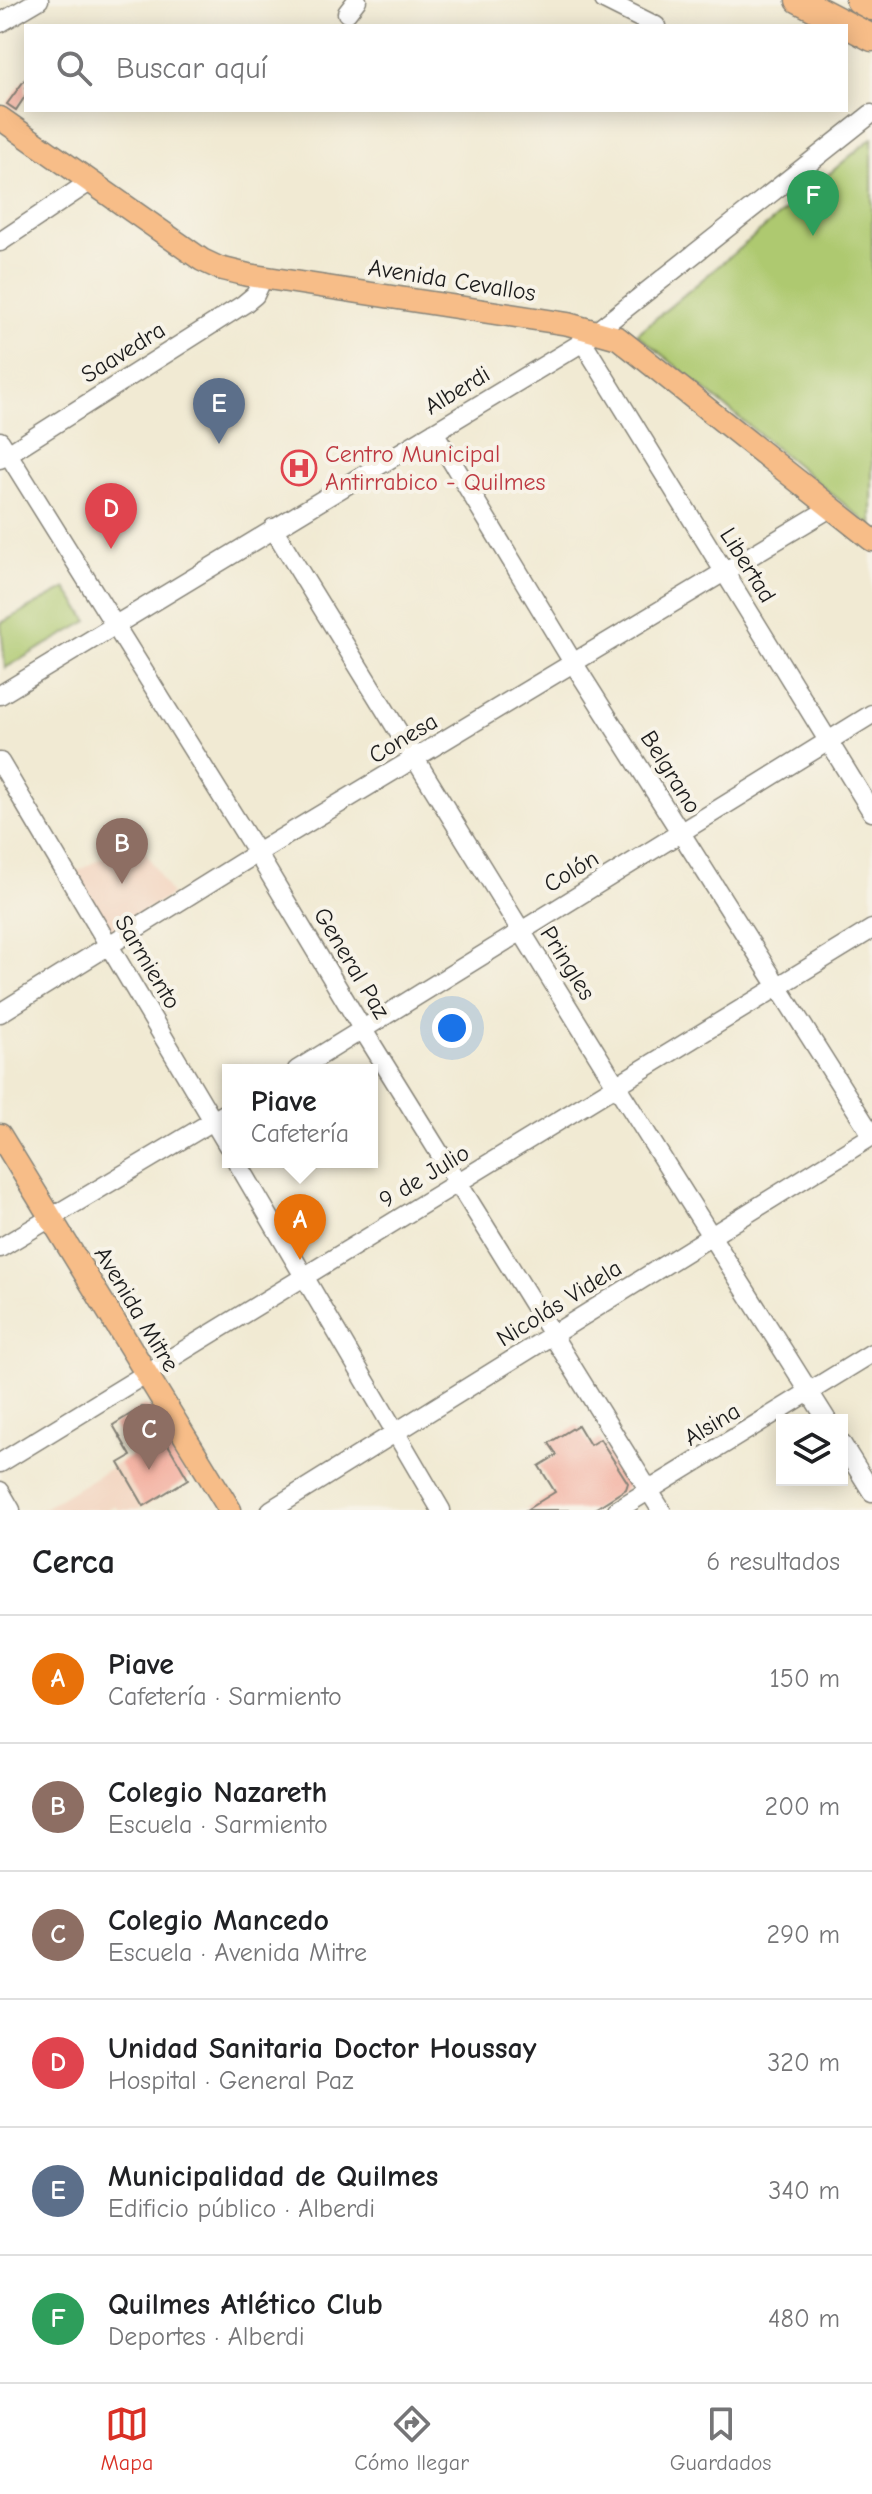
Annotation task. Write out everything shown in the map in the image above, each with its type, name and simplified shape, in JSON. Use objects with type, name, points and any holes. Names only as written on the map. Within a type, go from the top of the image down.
[{"type":"highway","points":[[799,0],[845,24]]},
{"type":"highway","points":[[859,0],[872,7]]},
{"type":"highway","points":[[848,26],[872,38]]},
{"type":"main road","name":"Avenida Cevallos","points":[[0,118],[202,260],[219,268],[263,278],[568,324],[591,337],[627,343],[872,540]]},
{"type":"main road","name":"Avenida Mitre","points":[[0,1135],[230,1510]]},
{"type":"street","points":[[0,23],[39,0]]},
{"type":"street","points":[[604,0],[652,24]]},
{"type":"street","name":"Alberdi","points":[[0,695],[591,337],[859,115]]},
{"type":"street","points":[[0,242],[91,181]]},
{"type":"street","name":"Saavedra","points":[[2,451],[244,304],[255,295],[263,278]]},
{"type":"street","name":"Libertad","points":[[591,337],[725,573],[872,812]]},
{"type":"street","name":"Belgrano","points":[[434,432],[574,664],[872,1135]]},
{"type":"street","name":"General Paz","points":[[2,451],[257,853],[363,1030],[554,1333],[661,1510]]},
{"type":"street","name":"Conesa","points":[[0,1013],[109,943],[832,507]]},
{"type":"street","name":"Pringles","points":[[273,528],[616,1085],[823,1414]]},
{"type":"street","name":"Colón","points":[[307,1064],[872,714]]},
{"type":"street","name":"Sarmiento","points":[[0,762],[109,943],[221,1116]]},
{"type":"street","name":"9 de Julio","points":[[0,1463],[872,929]]},
{"type":"street","points":[[0,1248],[221,1116]]},
{"type":"street","name":"Nicolás Videla","points":[[271,1510],[872,1135]]},
{"type":"street","points":[[240,1168],[441,1510]]},
{"type":"street","name":"Alsina","points":[[617,1510],[872,1353]]},
{"type":"street","points":[[848,1454],[872,1492]]},
{"type":"street","points":[[0,1491],[11,1510]]},
{"type":"shaded area","points":[[137,837],[171,895],[108,932],[73,874]]},
{"type":"shaded area","points":[[167,1434],[194,1476],[137,1510],[118,1510],[115,1505],[106,1510],[41,1510]]},
{"type":"green space","points":[[872,138],[872,527],[637,334]]},
{"type":"green space","points":[[66,588],[88,621],[5,668],[1,623]]},
{"type":"building","points":[[24,81],[24,98],[16,110],[7,104]]},
{"type":"building","points":[[142,1407],[150,1408],[157,1418],[167,1434],[163,1436],[188,1479],[144,1506],[119,1463],[131,1456],[113,1425]]},
{"type":"building","points":[[578,1425],[590,1445],[600,1439],[628,1483],[626,1489],[593,1510],[526,1510],[555,1492],[539,1466],[557,1455],[549,1443]]},
{"type":"place","name":"Quilmes Atlético Club","points":[[813,236]]},
{"type":"place","name":"Municipalidad de Quilmes","points":[[219,444]]},
{"type":"place","name":"Centro Municipal Antirrabico - Quilmes","points":[[299,468]]},
{"type":"place","name":"Unidad Sanitaria Doctor Houssay","points":[[111,549]]},
{"type":"place","name":"Colegio Nazareth","points":[[122,884]]},
{"type":"place","name":"Piave","points":[[300,1260]]},
{"type":"place","name":"Colegio Mancedo","points":[[149,1470]]}]
